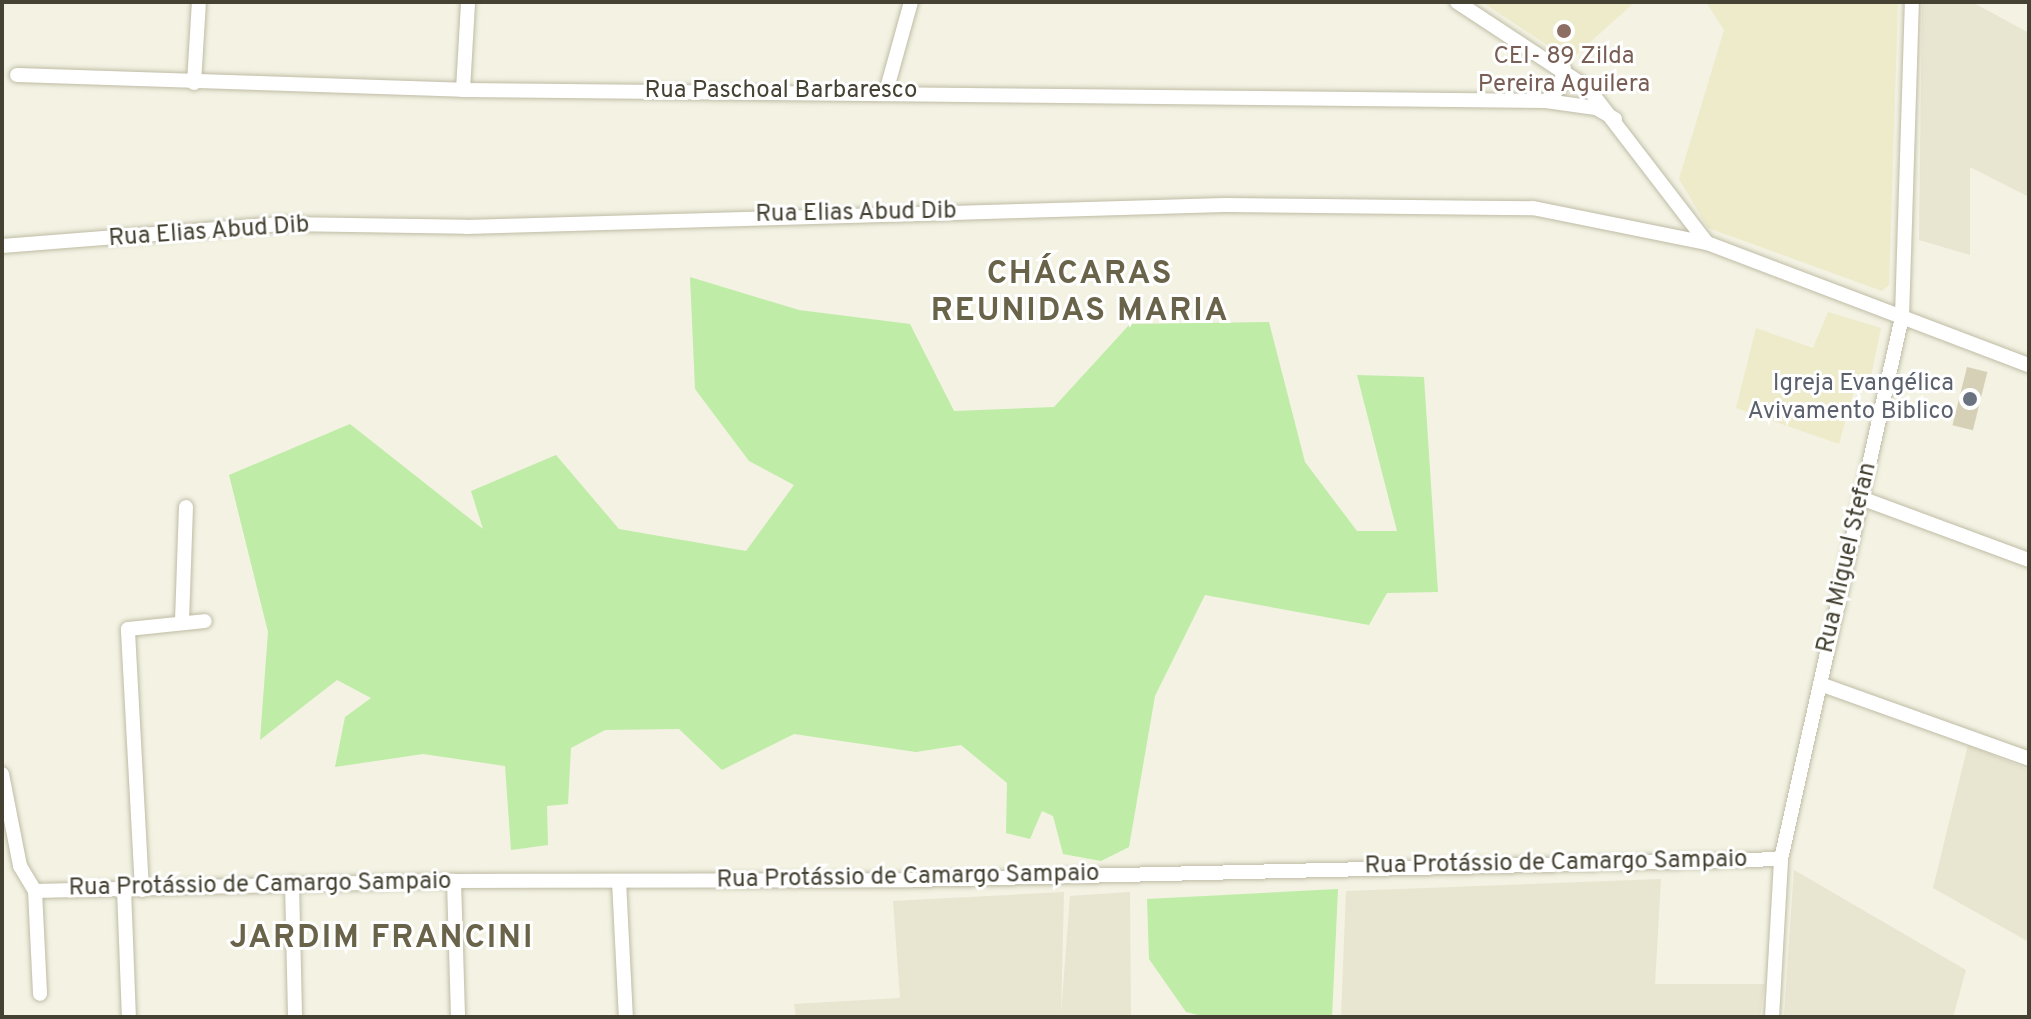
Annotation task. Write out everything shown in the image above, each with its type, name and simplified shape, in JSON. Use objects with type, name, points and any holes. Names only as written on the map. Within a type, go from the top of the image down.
[{"type":"street","points":[[194,83],[199,2]]},
{"type":"street","points":[[463,90],[468,2]]},
{"type":"street","points":[[886,92],[911,2]]},
{"type":"street","points":[[1457,2],[1564,68],[1615,119],[1707,243]]},
{"type":"street","name":"Rua Miguel Stefan","points":[[1772,1017],[1781,859],[1902,317],[1912,2]]},
{"type":"street","points":[[1546,101],[1560,87],[1564,68]]},
{"type":"street","name":"Rua Paschoal Barbaresco","points":[[17,75],[463,90],[1546,101],[1596,108],[1615,119]]},
{"type":"street","name":"Rua Elias Abud Dib","points":[[2,246],[284,224],[466,227],[1225,205],[1533,208],[1707,243],[2029,365]]},
{"type":"street","points":[[1861,498],[2029,560]]},
{"type":"street","points":[[182,621],[186,507]]},
{"type":"street","points":[[142,890],[128,629],[205,621]]},
{"type":"street","points":[[1820,684],[2029,759]]},
{"type":"street","points":[[2,774],[20,866],[35,891],[40,994]]},
{"type":"street","name":"Rua Protássio de Camargo Sampaio","points":[[35,891],[292,883],[912,880],[1781,859]]},
{"type":"street","points":[[454,881],[458,1017]]},
{"type":"street","points":[[619,881],[626,1017]]},
{"type":"street","points":[[292,883],[295,1017]]},
{"type":"street","points":[[124,889],[129,1017]]},
{"type":"shaded area","name":"CEI- 89 Zilda Pereira Aguilera","points":[[1482,2],[1635,2],[1570,60]]},
{"type":"shaded area","points":[[1706,2],[1898,2],[1889,285],[1882,291],[1708,228],[1679,179],[1724,30]]},
{"type":"shaded area","points":[[1922,2],[1972,2],[2029,33],[2029,197],[1970,167],[1970,255],[1919,240]]},
{"type":"shaded area","points":[[1828,312],[1881,328],[1870,381],[1857,380],[1839,444],[1736,408],[1756,328],[1813,348]]},
{"type":"shaded area","points":[[1968,745],[2029,770],[2029,942],[1933,888]]},
{"type":"shaded area","points":[[1794,870],[1966,970],[1953,1017],[1784,1016]]},
{"type":"shaded area","points":[[1661,879],[1655,984],[1765,984],[1760,1017],[1341,1017],[1346,891]]},
{"type":"shaded area","points":[[1064,892],[1061,1014],[1070,896],[1130,892],[1131,1015],[796,1017],[794,1004],[900,998],[893,901]]},
{"type":"green space","points":[[690,277],[799,310],[910,324],[954,411],[1054,407],[1130,324],[1269,322],[1305,462],[1357,531],[1397,531],[1357,375],[1424,377],[1438,592],[1387,593],[1369,625],[1205,595],[1155,696],[1129,847],[1101,861],[1063,854],[1053,816],[1042,811],[1030,839],[1006,833],[1007,783],[961,745],[916,752],[794,734],[722,770],[679,729],[605,730],[571,748],[568,804],[547,806],[548,845],[511,850],[505,766],[423,754],[335,767],[345,717],[371,698],[337,680],[260,740],[268,632],[229,475],[350,424],[483,529],[471,491],[556,455],[619,529],[746,551],[794,485],[749,461],[695,389]]},
{"type":"green space","points":[[1338,889],[1332,1017],[1206,1017],[1186,1012],[1149,959],[1147,899]]},
{"type":"building","name":"Igreja Evangélica Avivamento Biblico","points":[[1967,367],[1987,372],[1973,430],[1952,425]]},
{"type":"place","name":"CEI- 89 Zilda Pereira Aguilera","points":[[1564,31]]},
{"type":"place","name":"Igreja Evangélica Avivamento Biblico","points":[[1970,399]]},
{"type":"district","name":"CHÁCARAS REUNIDAS MARIA","points":[[1080,294]]},
{"type":"district","name":"JARDIM FRANCINI","points":[[382,939]]}]
